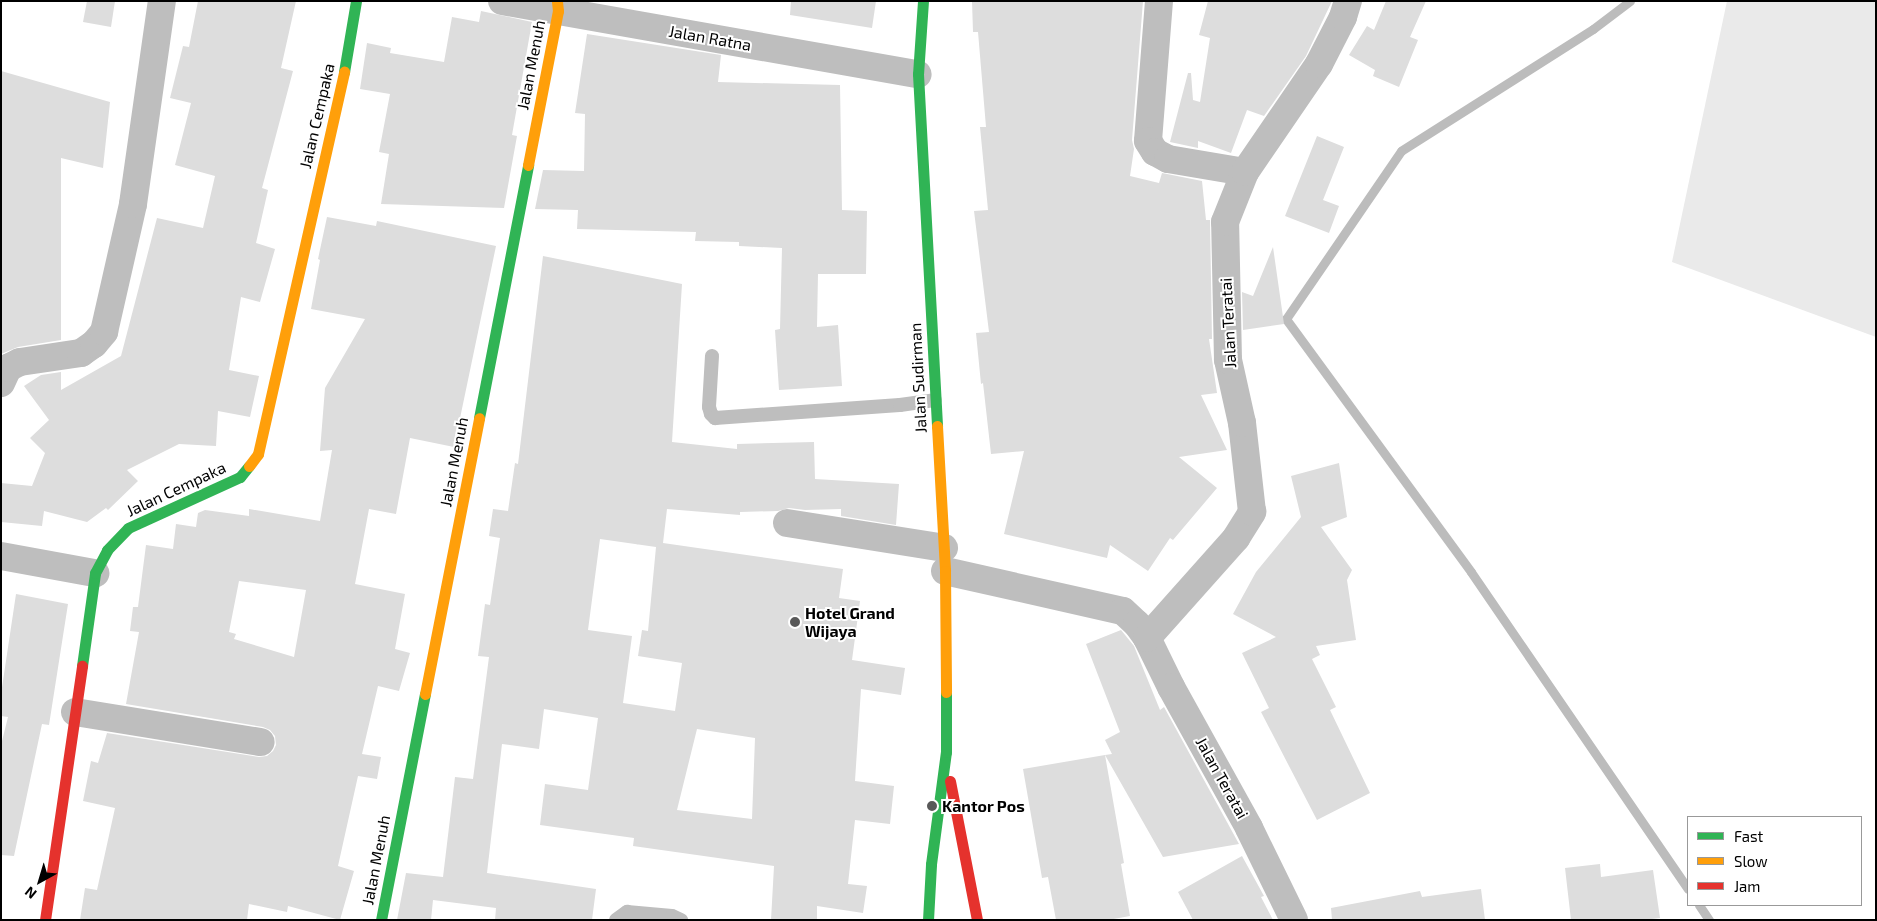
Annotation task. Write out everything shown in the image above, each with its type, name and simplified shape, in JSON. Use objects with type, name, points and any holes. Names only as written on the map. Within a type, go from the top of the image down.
[{"type":"street","points":[[1,383],[8,368],[20,362],[81,353],[94,344],[104,332],[133,204],[162,1]]},
{"type":"street","name":"Jalan Cempaka","points":[[44,920],[95,573],[108,550],[128,528],[240,477],[258,454],[347,57],[356,1]]},
{"type":"street","name":"Jalan Ratna","points":[[502,1],[558,6],[918,74]]},
{"type":"street","name":"Jalan Sudirman","points":[[922,1],[918,74],[944,560],[946,752],[931,864],[928,920]]},
{"type":"street","points":[[1158,1],[1148,141],[1155,152],[1168,159],[1245,172]]},
{"type":"street","name":"Jalan Teratai","points":[[1147,638],[1236,538],[1252,512],[1242,423],[1228,360],[1225,222],[1245,172],[1319,64],[1343,17],[1348,1]]},
{"type":"street","name":"Jalan Menuh","points":[[381,920],[558,6]]},
{"type":"street","name":"Jalan Teratai","points":[[787,523],[944,560],[1123,611],[1147,638],[1171,687],[1249,828],[1294,920]]},
{"type":"street","points":[[1,556],[95,573]]},
{"type":"street","points":[[75,712],[261,742]]},
{"type":"street","name":"Jalan Sudirman","points":[[946,752],[965,867],[977,920]]},
{"type":"lane","points":[[712,356],[709,407],[711,414],[715,418],[900,405],[935,400]]},
{"type":"lane","points":[[616,920],[627,912],[672,916],[681,920]]},
{"type":"shaded area","points":[[1727,1],[1876,1],[1876,337],[1672,262]]},
{"type":"building","points":[[87,1],[115,1],[111,27],[83,22]]},
{"type":"building","points":[[198,1],[296,1],[281,68],[293,71],[262,188],[268,190],[256,243],[275,249],[260,302],[241,297],[229,370],[259,376],[250,417],[218,411],[216,446],[179,444],[127,470],[138,481],[108,510],[106,508],[87,522],[44,511],[42,526],[1,522],[1,483],[32,486],[45,453],[30,438],[49,420],[24,386],[41,375],[61,372],[61,390],[121,356],[157,218],[203,228],[215,176],[175,165],[191,103],[170,98],[183,46],[189,47]]},
{"type":"building","points":[[791,1],[876,1],[872,28],[790,15]]},
{"type":"building","points":[[972,1],[1143,1],[1132,140],[1134,149],[1130,176],[1159,183],[1162,173],[1202,181],[1206,220],[1210,220],[1212,339],[1209,339],[1217,393],[1201,395],[1227,450],[1179,457],[1217,488],[1173,540],[1170,538],[1148,571],[1110,545],[1107,558],[1004,534],[1024,451],[991,454],[983,383],[981,384],[976,333],[989,332],[974,211],[988,210],[980,127],[986,127],[978,32],[973,32]]},
{"type":"building","points":[[1208,1],[1332,1],[1306,56],[1264,116],[1247,110],[1231,153],[1198,141],[1198,148],[1170,142],[1188,73],[1191,73],[1193,100],[1200,102],[1210,38],[1199,35]]},
{"type":"building","points":[[1386,1],[1426,1],[1410,37],[1418,40],[1399,87],[1373,76],[1375,70],[1349,55],[1367,26],[1374,30]]},
{"type":"building","points":[[481,11],[532,22],[512,135],[517,136],[504,208],[381,204],[389,154],[379,152],[390,94],[360,89],[367,43],[391,48],[390,53],[444,62],[452,17],[479,22]]},
{"type":"building","points":[[587,34],[721,55],[718,82],[840,85],[842,210],[867,211],[866,274],[818,274],[817,327],[838,325],[842,386],[779,390],[775,330],[780,329],[782,248],[739,246],[739,242],[695,241],[696,232],[577,229],[578,210],[535,209],[543,170],[584,171],[585,114],[575,113]]},
{"type":"building","points":[[1,71],[110,102],[103,168],[61,158],[61,340],[18,347],[1,354]]},
{"type":"building","points":[[1317,136],[1344,147],[1323,200],[1339,206],[1329,233],[1285,216]]},
{"type":"building","points":[[327,217],[376,226],[377,221],[496,246],[454,447],[410,438],[396,514],[369,509],[355,584],[405,594],[395,649],[410,653],[399,691],[378,686],[362,754],[381,757],[377,779],[358,776],[338,866],[354,871],[340,920],[288,906],[287,912],[249,904],[247,920],[80,920],[85,888],[97,890],[115,808],[83,801],[91,761],[98,763],[107,733],[259,757],[267,756],[276,745],[275,736],[270,730],[263,727],[126,704],[139,632],[130,631],[133,607],[138,607],[146,545],[173,549],[176,524],[196,527],[198,513],[205,510],[249,516],[249,509],[320,521],[332,450],[320,451],[325,388],[365,319],[311,309],[320,260],[318,259]],"holes":[[[239,581],[306,590],[294,657],[234,639],[236,634],[229,632]]]},
{"type":"building","points":[[1273,247],[1284,324],[1243,330],[1242,292],[1253,296]]},
{"type":"building","points":[[543,256],[682,284],[672,442],[737,449],[737,444],[814,442],[815,479],[899,484],[896,525],[841,516],[841,509],[805,510],[789,508],[778,511],[740,512],[740,515],[667,509],[663,543],[843,569],[839,598],[860,601],[852,660],[905,668],[901,695],[861,689],[855,781],[894,786],[890,824],[855,820],[848,884],[867,886],[863,913],[817,906],[817,920],[771,920],[774,866],[633,846],[634,838],[540,825],[545,784],[588,790],[598,718],[544,709],[539,749],[502,744],[487,873],[596,889],[592,920],[495,920],[496,908],[433,900],[431,920],[397,920],[406,873],[443,877],[455,777],[473,779],[489,657],[478,656],[485,604],[490,605],[500,538],[489,536],[493,509],[508,511],[515,463],[518,464]],"holes":[[[600,539],[656,547],[648,631],[642,630],[638,656],[682,663],[675,711],[623,703],[632,636],[588,630]],[[697,729],[755,738],[752,819],[677,810]]]},
{"type":"building","points":[[1339,463],[1347,517],[1321,527],[1352,570],[1347,580],[1356,640],[1316,646],[1320,655],[1312,659],[1336,707],[1330,710],[1370,793],[1317,820],[1261,712],[1269,708],[1242,653],[1276,637],[1233,614],[1256,572],[1301,517],[1291,476]]},
{"type":"building","points":[[16,594],[68,604],[49,725],[42,724],[14,856],[1,855],[1,745],[8,717],[1,716],[1,694]]},
{"type":"building","points":[[1121,630],[1134,646],[1160,710],[1164,707],[1239,844],[1163,857],[1105,755],[1112,754],[1105,740],[1120,732],[1086,644]]},
{"type":"building","points":[[1105,755],[1124,863],[1121,864],[1130,916],[1108,920],[1056,920],[1048,877],[1042,878],[1023,769]]},
{"type":"building","points":[[1242,856],[1264,896],[1261,897],[1273,920],[1193,920],[1178,892]]},
{"type":"building","points":[[1600,864],[1601,877],[1653,870],[1660,918],[1644,920],[1571,920],[1565,868]]},
{"type":"building","points":[[1481,889],[1485,920],[1332,920],[1331,908],[1420,891],[1422,897]]},
{"type":"waterway","points":[[1630,1],[1593,29],[1401,151],[1286,319],[1471,572],[1687,888]]},
{"type":"waterway","points":[[1700,906],[1709,920]]},
{"type":"traffic: fast","points":[[344,72],[356,1]]},
{"type":"traffic: fast","points":[[923,1],[918,74],[937,426]]},
{"type":"traffic: fast","points":[[479,418],[528,165]]},
{"type":"traffic: fast","points":[[82,666],[95,573],[107,550],[128,528],[240,477],[249,466]]},
{"type":"traffic: fast","points":[[928,920],[931,864],[946,752],[946,692]]},
{"type":"traffic: fast","points":[[381,920],[425,694]]},
{"type":"traffic: slow","points":[[528,165],[558,11],[557,1]]},
{"type":"traffic: slow","points":[[249,466],[258,454],[344,72]]},
{"type":"traffic: slow","points":[[425,694],[479,418]]},
{"type":"traffic: slow","points":[[937,426],[945,571],[946,692]]},
{"type":"traffic: jam","points":[[45,920],[82,666]]},
{"type":"traffic: jam","points":[[950,781],[977,920]]},
{"type":"place","name":"Hotel Grand Wijaya","points":[[795,622]]},
{"type":"place","name":"Kantor Pos","points":[[932,806]]}]
